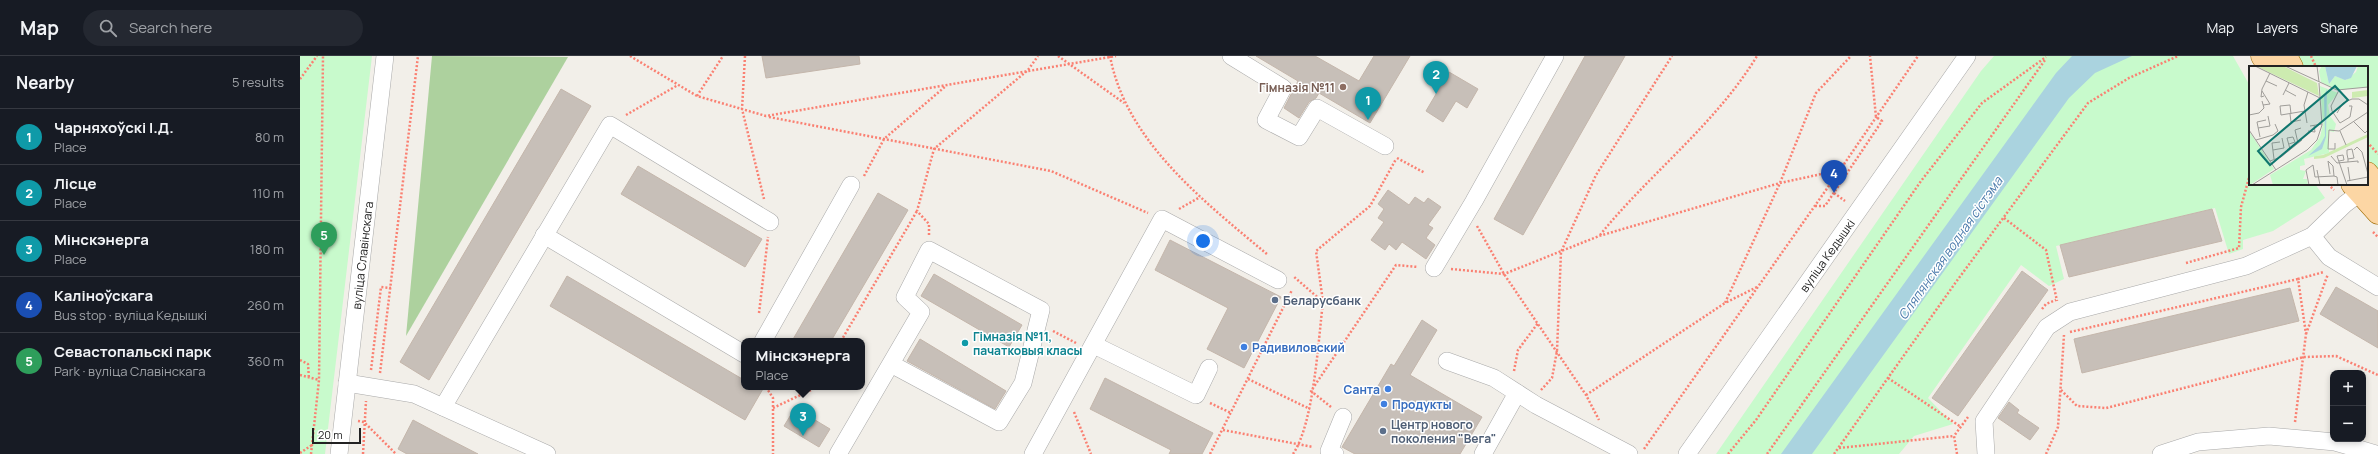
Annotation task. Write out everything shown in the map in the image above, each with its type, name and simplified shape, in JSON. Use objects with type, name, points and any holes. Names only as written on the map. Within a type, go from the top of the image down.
[{"type":"main road","points":[[2262,56],[2268,66]]},
{"type":"main road","points":[[2286,56],[2291,66]]},
{"type":"main road","points":[[2366,185],[2378,214]]},
{"type":"street","name":"вуліца Славінскага","points":[[339,454],[385,56]]},
{"type":"street","points":[[1231,56],[1283,88],[1266,120],[1299,137],[1318,108],[1391,152]]},
{"type":"street","points":[[1434,268],[1555,56]]},
{"type":"street","name":"вуліца Кедышкі","points":[[1687,454],[1966,56]]},
{"type":"street","points":[[443,407],[610,125],[770,222]]},
{"type":"street","points":[[765,338],[851,185]]},
{"type":"street","points":[[1986,454],[1984,420],[2047,327],[2062,326],[2070,312],[2246,266],[2312,236],[2365,185]]},
{"type":"street","points":[[1033,454],[1162,220],[1278,280]]},
{"type":"street","points":[[544,235],[741,352]]},
{"type":"street","points":[[2312,236],[2329,257],[2378,287]]},
{"type":"street","points":[[838,454],[890,364],[921,312],[905,297],[929,250],[1041,310],[1023,384],[999,422],[890,364]]},
{"type":"street","points":[[1092,348],[1196,395],[1209,368]]},
{"type":"street","points":[[1447,361],[1494,378],[1519,394],[1637,449]]},
{"type":"street","points":[[347,384],[414,394],[547,454]]},
{"type":"street","points":[[1483,454],[1519,394]]},
{"type":"street","points":[[1332,452],[1343,417]]},
{"type":"street","points":[[2161,454],[2198,442],[2269,436],[2334,442],[2376,454]]},
{"type":"path","points":[[300,79],[317,56]]},
{"type":"path","points":[[311,454],[319,380],[322,56]]},
{"type":"path","points":[[391,288],[381,287],[371,373],[380,374],[391,288],[418,56]]},
{"type":"path","points":[[630,56],[697,96],[766,116],[1051,171],[1162,220]]},
{"type":"path","points":[[697,96],[723,56]]},
{"type":"path","points":[[843,338],[917,211],[934,149],[1028,70],[1038,56]]},
{"type":"path","points":[[1058,56],[1125,104]]},
{"type":"path","points":[[766,116],[1116,56]]},
{"type":"path","points":[[1538,324],[1518,350],[1519,394],[1552,378],[1557,351],[1561,252],[1596,175],[1672,56]]},
{"type":"path","points":[[1599,236],[1624,205],[1704,126],[1741,82],[1758,56]]},
{"type":"path","points":[[1725,303],[1780,183],[1816,93],[1851,56]]},
{"type":"path","points":[[1870,56],[1876,117]]},
{"type":"path","points":[[1640,454],[1637,449],[1815,206],[1918,56]]},
{"type":"path","points":[[1834,454],[2088,104],[2129,78],[2178,56]]},
{"type":"path","points":[[2311,56],[2316,66]]},
{"type":"path","points":[[1728,454],[1756,420],[1921,181],[1982,103],[2047,57]]},
{"type":"path","points":[[1766,454],[2047,57]]},
{"type":"path","points":[[610,125],[678,84]]},
{"type":"path","points":[[851,185],[858,187],[884,139],[947,84]]},
{"type":"path","points":[[1815,206],[1825,206],[1830,199],[1882,121],[1876,117]]},
{"type":"path","points":[[2368,143],[2378,154]]},
{"type":"path","points":[[1323,302],[1316,252],[1370,206],[1391,152],[1425,173]]},
{"type":"path","points":[[1343,417],[1312,391],[1396,265],[1504,274],[1599,236],[1780,183],[1840,170]]},
{"type":"path","points":[[2240,206],[2249,177]]},
{"type":"path","points":[[1468,210],[1504,274],[1586,395],[1601,424]]},
{"type":"path","points":[[917,211],[929,224],[929,250]]},
{"type":"path","points":[[2004,218],[2046,250],[2062,326],[2061,390],[2058,427],[2046,454]]},
{"type":"path","points":[[2062,326],[2298,279],[2329,271],[2335,275]]},
{"type":"path","points":[[2306,334],[2329,271]]},
{"type":"path","points":[[1210,454],[1298,279]]},
{"type":"path","points":[[2297,414],[2306,334],[2298,279]]},
{"type":"path","points":[[1586,395],[1725,303],[1757,287]]},
{"type":"path","points":[[1038,323],[1092,348]]},
{"type":"path","points":[[2061,390],[2077,406],[2106,408],[2304,357],[2336,356],[2378,375]]},
{"type":"path","points":[[300,360],[308,364],[309,379]]},
{"type":"path","points":[[300,376],[319,380]]},
{"type":"path","points":[[1888,378],[1960,427]]},
{"type":"path","points":[[1248,379],[1310,409]]},
{"type":"path","points":[[363,454],[364,422],[368,387]]},
{"type":"path","points":[[768,390],[773,398],[773,454]]},
{"type":"path","points":[[773,408],[811,390]]},
{"type":"path","points":[[1066,392],[1091,454]]},
{"type":"path","points":[[1196,395],[1231,414]]},
{"type":"path","points":[[357,421],[364,422],[396,454]]},
{"type":"path","points":[[1223,430],[1332,452]]},
{"type":"path","points":[[1839,448],[1954,436],[1957,454]]},
{"type":"path","points":[[300,453],[312,444]]},
{"type":"green space","points":[[300,56],[372,56],[325,454],[300,454]]},
{"type":"green space","points":[[432,56],[568,57],[406,336]]},
{"type":"green space","points":[[1994,56],[2233,56],[2249,84],[2249,185],[2316,185],[2325,198],[2273,231],[2243,240],[2243,249],[2229,254],[2215,208],[2056,246],[2064,279],[2049,286],[2021,265],[1928,398],[1953,424],[1914,436],[1899,454],[1716,454],[1981,71]]},
{"type":"green space","points":[[2297,56],[2378,56],[2378,170],[2368,159],[2368,66],[2302,66]]},
{"type":"water","name":"Сляпянская водная сістэма","points":[[2072,56],[2132,56],[2095,73],[2069,98],[1812,454],[1781,454],[2056,73]]},
{"type":"building","points":[[762,56],[859,56],[860,64],[766,78]]},
{"type":"building","name":"Гімназія №11","points":[[1256,56],[1315,56],[1359,81],[1374,56],[1410,56],[1370,123],[1319,93],[1316,98],[1309,102],[1299,118],[1284,108],[1298,81]]},
{"type":"building","points":[[1585,56],[1625,56],[1523,235],[1494,219]]},
{"type":"building","points":[[1449,72],[1478,89],[1467,108],[1456,101],[1443,122],[1426,111]]},
{"type":"building","points":[[561,89],[591,106],[429,380],[400,362]]},
{"type":"building","points":[[638,166],[762,239],[745,267],[621,194]]},
{"type":"building","points":[[1388,190],[1409,205],[1415,197],[1424,203],[1428,198],[1441,207],[1428,225],[1433,228],[1426,238],[1435,245],[1426,259],[1402,242],[1396,250],[1389,244],[1385,250],[1371,240],[1384,222],[1378,218],[1384,209],[1378,204]]},
{"type":"building","points":[[878,193],[908,210],[833,338],[794,338]]},
{"type":"building","points":[[2212,209],[2222,241],[2069,277],[2060,245]]},
{"type":"building","points":[[1170,240],[1281,297],[1244,368],[1207,349],[1228,308],[1155,270]]},
{"type":"building","points":[[2022,271],[2048,290],[1958,416],[1932,398]]},
{"type":"building","points":[[934,274],[1022,325],[1009,347],[921,296]]},
{"type":"building","points":[[567,276],[741,378],[741,390],[762,390],[745,420],[550,306]]},
{"type":"building","points":[[2336,287],[2378,311],[2378,348],[2320,314]]},
{"type":"building","points":[[2290,288],[2299,321],[2082,373],[2074,339]]},
{"type":"building","points":[[1422,320],[1437,330],[1410,375],[1482,417],[1460,454],[1355,454],[1342,447],[1391,364],[1394,366]]},
{"type":"building","points":[[920,339],[1006,391],[995,409],[907,361]]},
{"type":"building","points":[[1105,378],[1213,433],[1202,454],[1169,454],[1171,450],[1090,409]]},
{"type":"building","points":[[2009,402],[2019,410],[2017,413],[2039,428],[2030,440],[1998,418]]},
{"type":"building","points":[[795,408],[830,429],[819,447],[784,426]]},
{"type":"building","points":[[413,420],[478,454],[407,454],[398,449]]},
{"type":"place","name":"Гімназія №11","points":[[1343,87]]},
{"type":"place","name":"Лісце","points":[[1436,94]]},
{"type":"place","name":"Чарняхоўскі І.Д.","points":[[1368,120]]},
{"type":"place","name":"Каліноўскага","points":[[1834,193]]},
{"type":"place","name":"Севастопальскі парк","points":[[324,255]]},
{"type":"place","name":"Беларусбанк","points":[[1275,300]]},
{"type":"place","name":"Гімназія №11, пачатковыя класы","points":[[965,343]]},
{"type":"place","name":"Радивиловский","points":[[1244,347]]},
{"type":"place","name":"Санта","points":[[1388,389]]},
{"type":"place","name":"Продукты","points":[[1384,404]]},
{"type":"place","name":"Центр нового поколения \"Вега\"","points":[[1383,431]]},
{"type":"place","name":"Мінскэнерга","points":[[803,436]]}]
